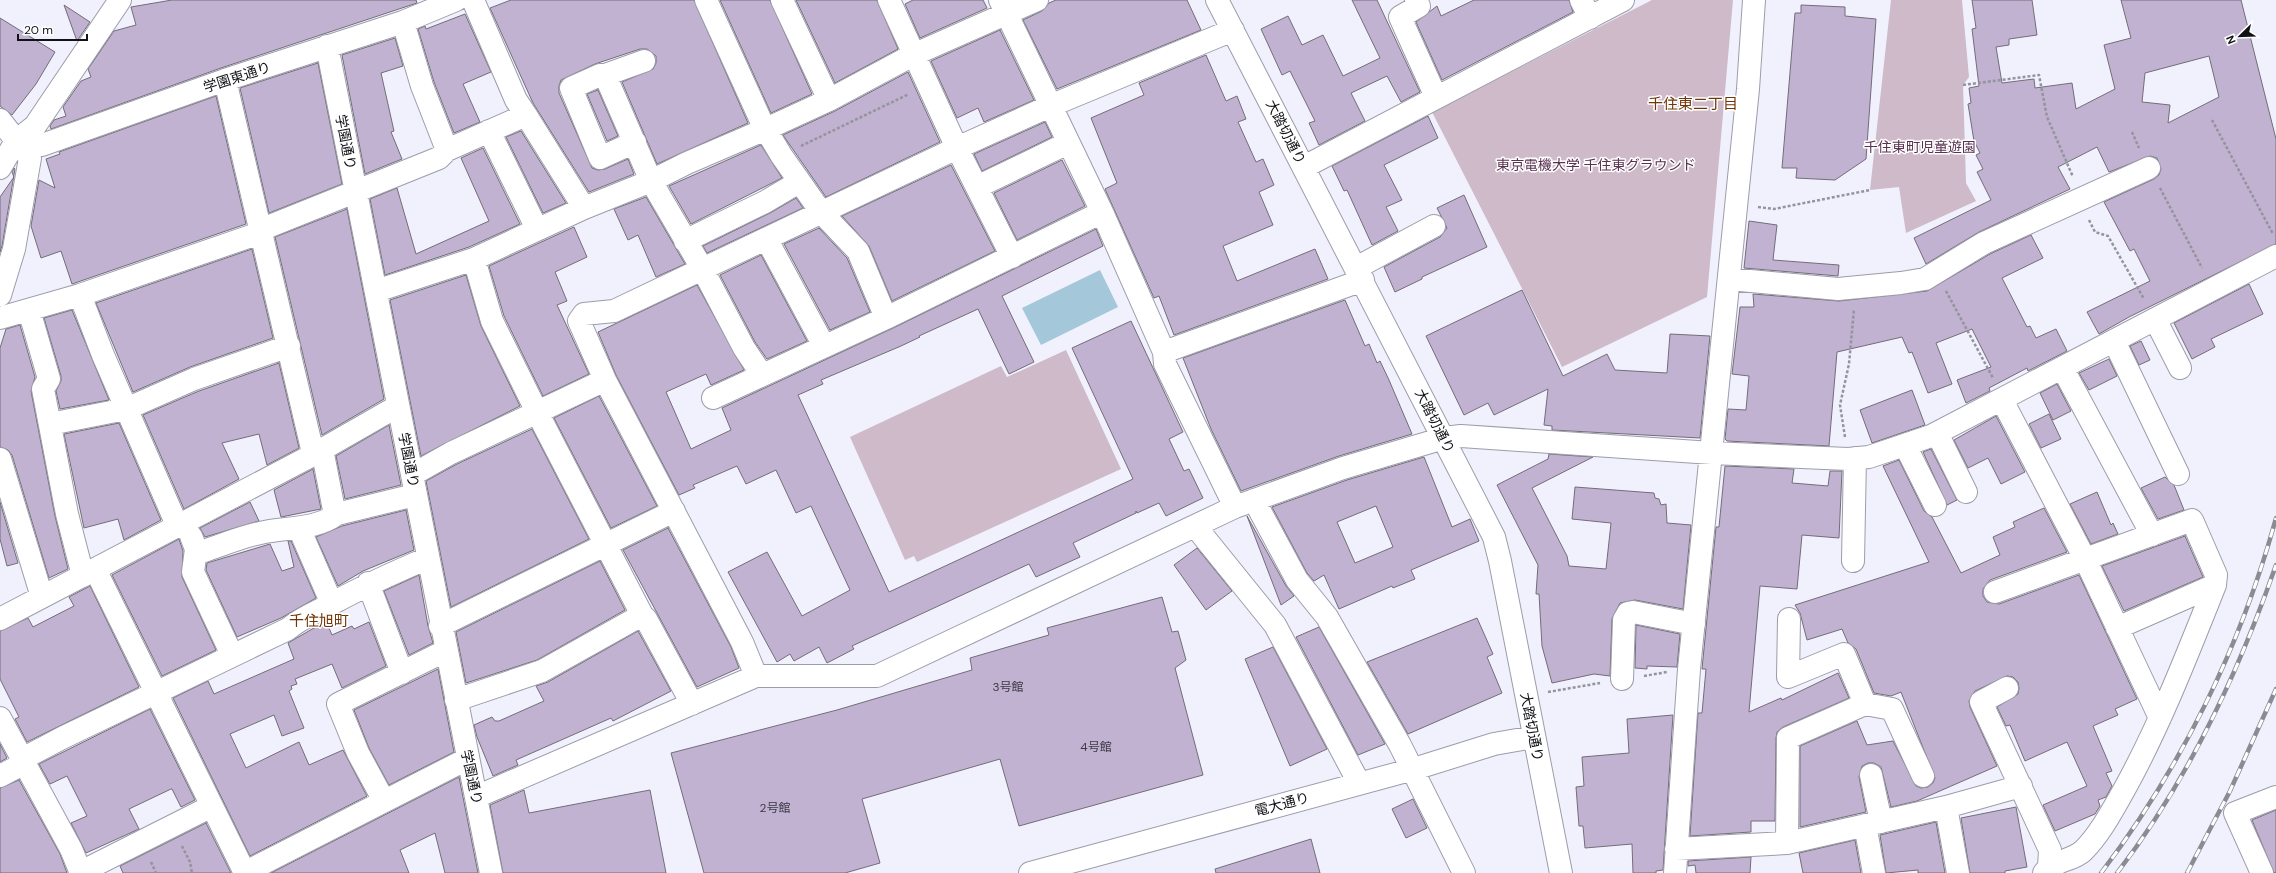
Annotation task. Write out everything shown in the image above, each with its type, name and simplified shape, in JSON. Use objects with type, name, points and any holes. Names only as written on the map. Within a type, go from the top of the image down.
[{"type":"street","points":[[0,168],[16,141],[34,126],[120,0]]},
{"type":"street","name":"学園東通り","points":[[16,141],[42,145],[225,80],[403,22],[456,0]]},
{"type":"street","points":[[473,0],[516,100],[584,208]]},
{"type":"street","points":[[706,0],[762,124],[799,182],[822,212],[858,251],[886,318]]},
{"type":"street","points":[[782,0],[829,100]]},
{"type":"street","points":[[888,0],[957,148],[1012,257]]},
{"type":"street","points":[[376,291],[474,259],[537,229],[651,181],[687,163],[829,100],[1003,7],[1037,0]]},
{"type":"street","name":"大踏切通り","points":[[1217,0],[1494,537],[1561,873]]},
{"type":"street","points":[[1416,0],[1419,6],[1400,18],[1436,97]]},
{"type":"street","points":[[1304,167],[1436,97],[1586,9],[1623,0]]},
{"type":"street","points":[[1675,873],[1694,624],[1748,89],[1754,0]]},
{"type":"street","points":[[1003,7],[1102,212],[1164,352],[1165,364],[1244,504],[1297,580],[1328,617],[1414,770],[1464,873]]},
{"type":"street","points":[[403,22],[422,86],[447,150]]},
{"type":"street","points":[[756,676],[742,642],[605,380],[579,321],[584,314],[614,311],[767,240],[822,212],[957,148],[1050,106],[1233,30]]},
{"type":"street","name":"学園通り","points":[[327,46],[376,291],[440,626],[491,873]]},
{"type":"street","points":[[636,142],[600,158],[571,88],[600,75],[605,75],[644,61]]},
{"type":"street","points":[[605,75],[636,142],[636,148],[651,181],[703,270],[744,348],[762,375]]},
{"type":"street","points":[[225,80],[288,346],[334,510],[338,514]]},
{"type":"street","points":[[0,318],[80,295],[261,231],[439,158],[447,150],[526,115]]},
{"type":"street","points":[[0,120],[30,158],[14,249],[0,295]]},
{"type":"street","points":[[490,131],[537,229]]},
{"type":"street","points":[[977,188],[1068,143]]},
{"type":"street","points":[[1729,278],[1838,289],[1901,283],[1925,279],[1984,243],[2149,168]]},
{"type":"street","points":[[685,241],[764,202],[799,182]]},
{"type":"street","points":[[713,398],[886,318],[1102,212]]},
{"type":"street","points":[[1164,352],[1359,274],[1434,226]]},
{"type":"street","points":[[767,240],[824,346]]},
{"type":"street","points":[[476,797],[756,676],[877,676],[1244,504],[1343,468],[1444,438],[1461,436],[1851,459],[1869,457],[1937,433],[2004,400],[2276,256]]},
{"type":"street","points":[[474,259],[492,321],[537,412],[642,615],[646,619],[692,704]]},
{"type":"street","points":[[80,295],[126,409],[181,523],[196,549],[193,572],[232,655]]},
{"type":"street","points":[[29,310],[49,379],[43,389],[67,514],[89,573],[155,692],[245,873],[468,759]]},
{"type":"street","points":[[2155,319],[2180,368]]},
{"type":"street","points":[[2114,341],[2178,474]]},
{"type":"street","points":[[50,424],[126,409],[194,379],[288,346]]},
{"type":"street","points":[[2063,369],[2152,535]]},
{"type":"street","points":[[196,549],[204,551],[260,533],[299,528],[331,519],[338,514],[413,485],[451,453],[605,380]]},
{"type":"street","points":[[2004,400],[2086,561],[2160,718]]},
{"type":"street","points":[[0,619],[318,451],[398,406]]},
{"type":"street","points":[[1937,433],[1966,492]]},
{"type":"street","points":[[1905,445],[1935,505]]},
{"type":"street","points":[[0,459],[42,597]]},
{"type":"street","points":[[1851,459],[1853,561]]},
{"type":"street","points":[[440,626],[674,511]]},
{"type":"street","points":[[1995,592],[2086,561],[2192,520],[2216,575],[2215,585],[2160,718],[2143,756],[2108,817],[2082,852],[2046,870]]},
{"type":"street","points":[[1195,526],[1275,625],[1359,783]]},
{"type":"street","points":[[299,528],[332,604]]},
{"type":"street","points":[[0,776],[19,766],[28,756],[62,738],[232,655],[288,630],[302,618],[332,604],[368,584],[428,558]]},
{"type":"street","points":[[368,584],[402,673]]},
{"type":"street","points":[[2117,628],[2215,585]]},
{"type":"street","points":[[1622,679],[1624,620],[1628,613],[1633,612],[1694,624]]},
{"type":"street","points":[[456,700],[542,671],[642,615]]},
{"type":"street","points":[[1789,619],[1788,677],[1844,654],[1865,704]]},
{"type":"street","points":[[384,801],[358,753],[338,704],[446,651]]},
{"type":"street","points":[[2007,688],[1981,702],[2050,850],[2046,870]]},
{"type":"street","points":[[1787,843],[1788,738],[1865,704],[1892,709],[1923,776]]},
{"type":"street","points":[[0,718],[24,760],[81,872],[212,806]]},
{"type":"street","name":"電大通り","points":[[1030,873],[1359,783],[1414,770],[1494,744],[1534,737]]},
{"type":"street","points":[[1871,775],[1874,873]]},
{"type":"street","points":[[1676,849],[1787,843],[1946,807],[2021,786]]},
{"type":"street","points":[[2262,873],[2235,813],[2276,797]]},
{"type":"street","points":[[1946,807],[1958,873]]},
{"type":"path","points":[[1963,85],[2039,75],[2047,117],[2095,232],[2108,236],[2155,319]]},
{"type":"path","points":[[781,155],[928,85]]},
{"type":"path","points":[[2212,120],[2276,240]]},
{"type":"path","points":[[2149,168],[2213,288]]},
{"type":"path","points":[[1736,204],[1774,209],[1870,190]]},
{"type":"path","points":[[1937,273],[2004,400]]},
{"type":"path","points":[[1851,459],[1840,404],[1849,364],[1856,287]]},
{"type":"path","points":[[172,826],[190,862],[192,873]]},
{"type":"green space","name":"東京電機大学 千住東グラウンド","points":[[1652,0],[1733,0],[1707,297],[1562,367],[1432,112]]},
{"type":"green space","name":"千住東町児童遊園","points":[[1891,0],[1962,0],[1969,77],[1963,85],[1966,183],[1976,201],[1906,233],[1899,187],[1870,190]]},
{"type":"green space","points":[[1066,350],[1121,469],[917,562],[914,556],[905,560],[850,437],[1001,366],[1007,377]]},
{"type":"water","points":[[1100,270],[1118,307],[1041,345],[1022,308]]},
{"type":"building","points":[[172,0],[416,0],[417,3],[221,68],[51,129],[50,126],[54,120],[66,116],[63,107],[81,81],[91,77],[88,69],[114,31],[136,25],[131,7]]},
{"type":"building","points":[[511,0],[694,0],[748,123],[657,164],[622,82],[653,69],[656,63],[656,56],[647,49],[640,49],[595,64],[561,80],[559,93],[592,168],[598,170],[605,169],[628,159],[634,174],[589,192],[533,103],[490,8]]},
{"type":"building","points":[[720,0],[770,0],[812,94],[771,113]]},
{"type":"building","points":[[796,0],[877,0],[898,49],[835,83]]},
{"type":"building","points":[[913,0],[983,0],[987,8],[920,38],[905,4]]},
{"type":"building","points":[[1056,0],[1187,0],[1201,30],[1057,89],[1023,20],[1042,11],[1049,3]]},
{"type":"building","points":[[1352,0],[1377,0],[1420,92],[1401,102],[1387,76],[1351,93],[1365,121],[1319,145],[1309,123],[1315,121],[1290,71],[1282,75],[1261,29],[1288,16],[1302,45],[1323,35],[1343,76],[1380,58]]},
{"type":"building","points":[[1474,0],[1569,0],[1573,12],[1442,80],[1416,22],[1437,6],[1441,16]]},
{"type":"building","points":[[1972,0],[2032,0],[2037,35],[2009,39],[2009,45],[1996,47],[2002,83],[2034,79],[2035,88],[2072,83],[2076,109],[2115,89],[2104,45],[2131,38],[2121,0],[2241,0],[2276,139],[2276,244],[2129,317],[2099,334],[2087,312],[2150,281],[2134,249],[2130,251],[2104,202],[2154,179],[2159,175],[2161,169],[2157,158],[2150,156],[2109,172],[2097,147],[2058,167],[2070,189],[1979,232],[1926,264],[1914,238],[1991,200],[1977,172],[1983,169],[1976,155],[1980,153],[1974,141],[1968,104],[1971,103],[1969,88],[1979,86],[1972,29],[1976,28]],"holes":[[[2209,56],[2219,97],[2168,123],[2170,105],[2142,102],[2145,73]]]},
{"type":"building","points":[[64,5],[90,22],[77,41]]},
{"type":"building","points":[[1801,5],[1845,7],[1845,16],[1876,19],[1866,159],[1835,180],[1796,178],[1797,168],[1782,168],[1795,13],[1801,13]]},
{"type":"building","points":[[465,14],[491,72],[463,84],[480,122],[454,133],[434,82],[418,29],[425,26],[426,29]]},
{"type":"building","points":[[0,18],[55,52],[36,84],[12,115],[0,106]]},
{"type":"building","points":[[1000,30],[1034,100],[984,122],[978,108],[957,118],[931,61]]},
{"type":"building","points":[[395,38],[403,66],[381,73],[394,131],[391,132],[402,159],[365,174],[342,55]]},
{"type":"building","points":[[1206,55],[1226,101],[1237,96],[1246,119],[1238,122],[1256,162],[1263,159],[1274,185],[1259,192],[1273,225],[1223,246],[1237,281],[1315,249],[1328,279],[1174,335],[1159,296],[1154,298],[1105,189],[1117,183],[1091,118],[1144,95],[1139,83]]},
{"type":"building","points":[[318,63],[342,184],[269,213],[240,88]]},
{"type":"building","points":[[908,72],[940,142],[826,197],[783,135],[835,111]]},
{"type":"building","points":[[598,90],[618,136],[607,141],[587,94]]},
{"type":"building","points":[[216,96],[246,224],[72,284],[61,251],[41,258],[31,226],[39,180],[55,188],[46,159],[60,154],[59,152]]},
{"type":"building","points":[[1428,116],[1438,138],[1384,165],[1402,200],[1386,207],[1398,231],[1372,245],[1347,190],[1344,191],[1332,166]]},
{"type":"building","points":[[1045,122],[1052,137],[982,171],[974,154]]},
{"type":"building","points":[[521,131],[566,203],[543,213],[506,137]]},
{"type":"building","points":[[761,145],[782,178],[691,224],[669,186]]},
{"type":"building","points":[[483,148],[520,224],[469,247],[385,275],[370,199],[397,188],[416,254],[489,221],[461,158]]},
{"type":"building","points":[[1062,160],[1085,206],[1017,240],[994,193]]},
{"type":"building","points":[[951,165],[995,251],[892,301],[869,246],[842,216]]},
{"type":"building","points":[[14,168],[15,169],[14,176],[12,172]]},
{"type":"building","points":[[14,178],[2,246],[0,252],[0,197]]},
{"type":"building","points":[[1464,195],[1487,247],[1422,277],[1422,279],[1395,292],[1384,267],[1440,237],[1447,228],[1437,208]]},
{"type":"building","points":[[646,197],[685,264],[656,277],[638,235],[628,240],[614,209]]},
{"type":"building","points":[[796,198],[803,208],[707,253],[703,246],[770,213]]},
{"type":"building","points":[[347,209],[384,399],[322,435],[275,237]]},
{"type":"building","points":[[1749,221],[1777,225],[1773,260],[1839,265],[1838,276],[1744,268]]},
{"type":"building","points":[[574,227],[587,257],[555,272],[567,301],[557,305],[589,374],[543,396],[504,316],[489,266]]},
{"type":"building","points":[[819,228],[847,258],[870,312],[830,330],[784,244]]},
{"type":"building","points":[[1096,229],[1103,246],[1002,296],[1034,362],[1009,374],[978,309],[919,336],[920,337],[901,346],[821,380],[823,384],[798,395],[889,592],[1133,479],[1072,348],[1131,321],[1183,432],[1169,439],[1184,471],[1189,469],[1203,498],[1166,516],[1159,503],[1137,513],[1136,511],[1136,513],[1073,543],[1080,557],[1036,577],[1029,564],[852,646],[854,649],[827,663],[819,647],[794,661],[790,654],[777,662],[728,572],[767,552],[802,616],[850,590],[811,506],[796,513],[776,470],[746,484],[737,466],[693,485],[695,488],[679,495],[616,375],[598,332],[697,285],[744,370],[711,385],[706,374],[666,392],[691,449],[731,430],[722,408],[891,329]]},
{"type":"building","points":[[2031,235],[2043,258],[2002,278],[2027,327],[2030,326],[2036,338],[2056,329],[2067,351],[2028,371],[2027,368],[1989,388],[1990,391],[1966,403],[1957,380],[1991,367],[1972,329],[1936,343],[1952,384],[1928,393],[1912,352],[1909,353],[1902,337],[1837,352],[1829,446],[1727,441],[1725,439],[1728,409],[1746,410],[1749,376],[1732,374],[1740,307],[1754,307],[1753,294],[1839,301],[1927,291],[1990,254]]},
{"type":"building","points":[[252,249],[273,338],[190,367],[133,392],[96,303]]},
{"type":"building","points":[[761,255],[807,341],[767,359],[755,342],[720,275]]},
{"type":"building","points":[[466,275],[481,326],[520,406],[421,456],[390,300]]},
{"type":"building","points":[[2249,284],[2263,314],[2211,339],[2215,347],[2192,359],[2174,323]]},
{"type":"building","points":[[1522,290],[1563,376],[1607,354],[1615,370],[1667,373],[1670,334],[1710,336],[1700,438],[1552,430],[1552,426],[1544,425],[1548,389],[1494,415],[1488,403],[1464,415],[1426,336]]},
{"type":"building","points":[[1345,300],[1365,346],[1369,344],[1377,363],[1380,361],[1412,434],[1339,456],[1241,491],[1211,429],[1183,358]]},
{"type":"building","points":[[72,310],[109,400],[60,409],[56,391],[61,381],[61,376],[44,318]]},
{"type":"building","points":[[20,325],[35,377],[31,391],[55,516],[68,569],[49,578],[12,455],[8,450],[0,447],[0,348],[6,329]]},
{"type":"building","points":[[2141,341],[2150,360],[2139,365],[2130,346]]},
{"type":"building","points":[[2109,359],[2117,376],[2089,390],[2079,373]]},
{"type":"building","points":[[279,363],[299,448],[267,465],[259,434],[222,443],[239,479],[184,509],[143,415],[199,391]]},
{"type":"building","points":[[2057,384],[2071,411],[2053,420],[2040,393]]},
{"type":"building","points":[[1912,390],[1925,425],[1872,443],[1860,410]]},
{"type":"building","points":[[599,396],[657,506],[611,528],[554,418]]},
{"type":"building","points":[[2049,414],[2061,439],[2041,448],[2029,424]]},
{"type":"building","points":[[1996,416],[2025,472],[2001,484],[1988,458],[1968,468],[1954,440]]},
{"type":"building","points":[[119,423],[161,520],[124,540],[118,519],[84,528],[64,434]]},
{"type":"building","points":[[389,425],[401,485],[345,499],[336,456]]},
{"type":"building","points":[[532,429],[589,539],[451,607],[426,481],[457,464]]},
{"type":"building","points":[[1931,449],[1957,500],[1947,505],[1923,452]]},
{"type":"building","points":[[1549,454],[1593,457],[1532,488],[1567,556],[1569,566],[1606,569],[1611,523],[1572,519],[1575,487],[1654,493],[1655,498],[1659,499],[1661,505],[1666,504],[1667,523],[1691,525],[1683,609],[1635,600],[1620,603],[1612,619],[1610,676],[1594,674],[1552,683],[1542,646],[1539,594],[1536,594],[1538,565],[1497,485],[1548,459]]},
{"type":"building","points":[[1424,457],[1452,527],[1470,519],[1479,541],[1411,570],[1415,579],[1393,588],[1392,586],[1339,609],[1324,575],[1314,581],[1307,573],[1272,507],[1347,480]],"holes":[[[1376,506],[1393,547],[1355,563],[1337,522]]]},
{"type":"building","points":[[1899,460],[1924,511],[1932,517],[1961,573],[2000,555],[1993,537],[2015,527],[2013,522],[2044,508],[2067,552],[1990,580],[1983,589],[1983,596],[1987,602],[1999,604],[2079,575],[2137,699],[2115,709],[2118,715],[2093,726],[2112,771],[2106,773],[2112,786],[2106,797],[2098,800],[2100,806],[2095,814],[2055,831],[2043,805],[2087,786],[2067,742],[2025,761],[2010,725],[2006,726],[1997,707],[2018,694],[2018,682],[2013,677],[2007,676],[1975,691],[1969,701],[1970,707],[1997,766],[1917,801],[1891,807],[1881,767],[1874,763],[1868,763],[1862,766],[1859,777],[1866,812],[1800,827],[1800,746],[1857,721],[1867,745],[1893,741],[1916,786],[1921,788],[1928,787],[1933,783],[1935,778],[1901,692],[1891,696],[1874,693],[1856,649],[1848,643],[1842,629],[1807,640],[1800,613],[1795,605],[1929,562],[1883,466]]},
{"type":"building","points":[[1725,466],[1794,469],[1792,483],[1828,486],[1830,471],[1842,471],[1839,538],[1802,535],[1797,589],[1760,586],[1749,712],[1781,698],[1782,700],[1838,673],[1849,698],[1783,727],[1777,732],[1775,821],[1751,821],[1751,832],[1690,836],[1698,713],[1702,713],[1706,669],[1702,669],[1716,527],[1719,527]]},
{"type":"building","points":[[313,469],[321,509],[281,517],[274,490]]},
{"type":"building","points":[[2165,477],[2174,485],[2184,510],[2158,519],[2141,488]]},
{"type":"building","points":[[2097,492],[2111,525],[2113,523],[2118,534],[2091,544],[2070,504]]},
{"type":"building","points":[[0,502],[18,563],[7,566],[0,539]]},
{"type":"building","points":[[250,502],[259,521],[205,537],[200,528]]},
{"type":"building","points":[[406,510],[414,550],[363,571],[338,586],[316,537],[342,526]]},
{"type":"building","points":[[1247,516],[1286,586],[1294,596],[1281,605]]},
{"type":"building","points":[[668,528],[731,647],[739,668],[697,687],[623,550]]},
{"type":"building","points":[[2185,536],[2203,577],[2124,611],[2102,566]]},
{"type":"building","points":[[179,539],[183,551],[182,577],[216,650],[162,676],[112,575]]},
{"type":"building","points":[[288,541],[291,541],[316,598],[281,618],[237,637],[206,570],[207,563],[270,544],[282,571],[294,567]]},
{"type":"building","points":[[1197,548],[1232,591],[1206,610],[1174,565]]},
{"type":"building","points":[[600,561],[625,610],[537,660],[466,683],[456,632]]},
{"type":"building","points":[[419,575],[428,626],[433,643],[409,655],[384,591]]},
{"type":"building","points":[[90,586],[139,687],[27,742],[15,719],[19,717],[0,679],[0,631],[28,618],[33,627],[74,606],[69,597]]},
{"type":"building","points":[[1162,597],[1172,632],[1178,631],[1186,660],[1175,668],[1203,775],[1019,826],[1000,759],[862,799],[880,863],[845,873],[704,873],[671,753],[837,710],[972,670],[970,658],[1049,635],[1047,628]]},
{"type":"building","points":[[1477,618],[1493,654],[1487,657],[1502,693],[1408,734],[1367,662]]},
{"type":"building","points":[[326,621],[332,635],[352,626],[354,629],[369,622],[386,666],[342,688],[332,664],[295,679],[297,684],[291,686],[292,689],[289,691],[304,728],[282,736],[274,715],[230,734],[246,768],[299,742],[309,765],[343,750],[367,796],[250,856],[173,698],[208,681],[214,694],[294,659],[288,643]]},
{"type":"building","points":[[1636,625],[1680,634],[1677,667],[1647,666],[1647,669],[1635,668]]},
{"type":"building","points":[[1319,627],[1385,744],[1358,755],[1296,637]]},
{"type":"building","points":[[638,631],[671,691],[613,721],[611,718],[516,760],[518,765],[493,776],[477,737],[474,725],[492,717],[495,721],[499,721],[544,701],[536,686],[548,682]]},
{"type":"building","points":[[1273,647],[1327,749],[1290,766],[1245,659]]},
{"type":"building","points":[[438,669],[454,752],[389,785],[369,748],[354,710]]},
{"type":"building","points":[[150,709],[195,800],[181,807],[171,789],[129,809],[139,829],[86,853],[71,823],[87,816],[67,776],[50,784],[39,764]]},
{"type":"building","points":[[1673,715],[1663,870],[1656,871],[1656,873],[1633,873],[1632,844],[1585,848],[1583,826],[1579,826],[1576,787],[1584,786],[1582,757],[1629,753],[1627,719]]},
{"type":"building","points":[[0,744],[7,758],[0,762]]},
{"type":"building","points":[[459,777],[478,873],[445,873],[435,833],[400,850],[409,873],[271,873]]},
{"type":"building","points":[[19,780],[60,854],[67,873],[0,873],[0,788]]},
{"type":"building","points":[[524,790],[529,813],[650,790],[666,873],[503,873],[490,805]]},
{"type":"building","points":[[1413,799],[1427,828],[1406,838],[1392,809]]},
{"type":"building","points":[[2016,807],[2027,867],[2005,871],[2005,873],[1970,873],[1961,818]]},
{"type":"building","points":[[2276,810],[2276,873],[2274,873],[2252,820]]},
{"type":"building","points":[[1936,822],[1945,873],[1918,873],[1918,870],[1886,873],[1880,835]]},
{"type":"building","points":[[206,823],[231,873],[123,873],[120,866]]},
{"type":"building","points":[[1311,839],[1320,873],[1216,873],[1215,869]]},
{"type":"building","points":[[1855,840],[1861,873],[1803,873],[1799,853]]},
{"type":"building","points":[[1751,857],[1750,873],[1696,873],[1695,865],[1688,866],[1688,861]]},
{"type":"railway","points":[[2101,873],[2130,833],[2157,791],[2205,704],[2245,613],[2262,566],[2276,518]]},
{"type":"railway","points":[[2117,873],[2143,838],[2188,764],[2209,725],[2245,646],[2276,565]]},
{"type":"railway","points":[[2187,873],[2230,791],[2276,689]]},
{"type":"district","name":"千住東二丁目","points":[[1693,104]]},
{"type":"district","name":"千住旭町","points":[[319,621]]}]
